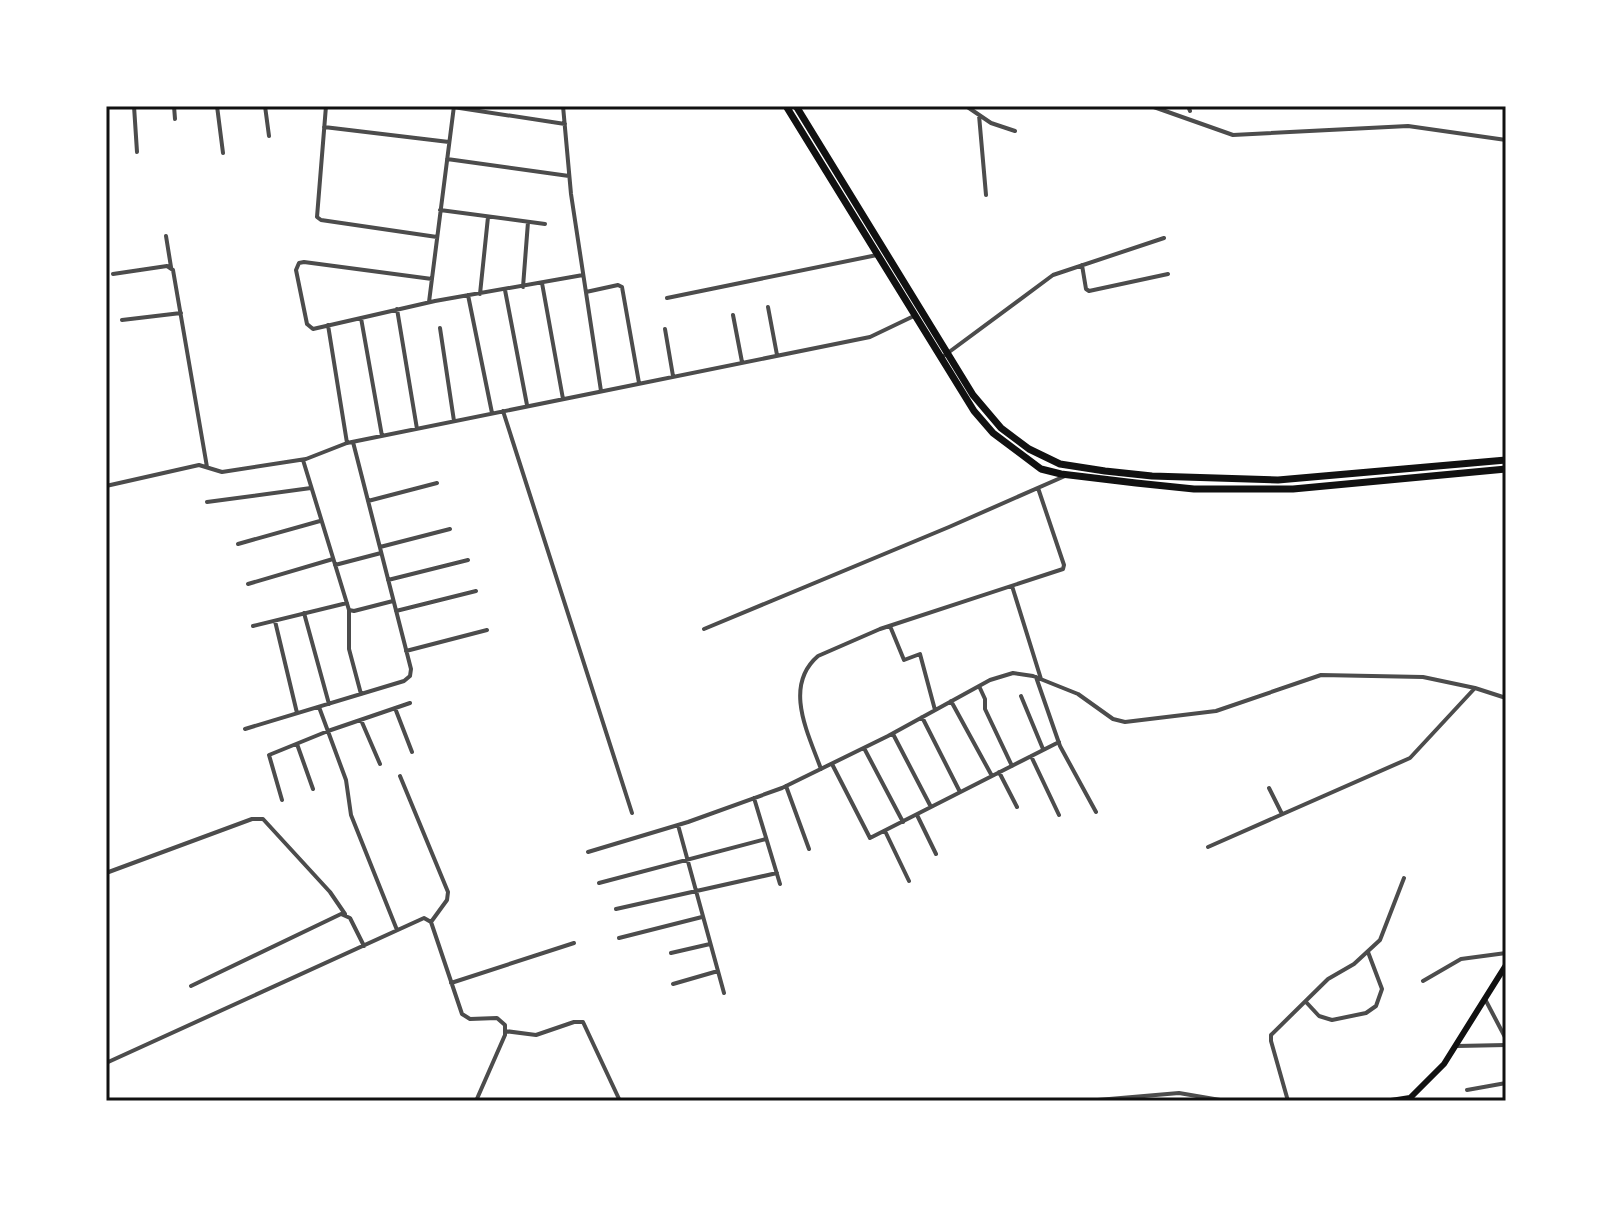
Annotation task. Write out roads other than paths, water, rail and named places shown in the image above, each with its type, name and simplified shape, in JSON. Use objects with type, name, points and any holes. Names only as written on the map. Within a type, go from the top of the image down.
[{"type":"main road","points":[[786,106],[818,150],[920,313],[941,358],[988,428],[1028,461],[1049,472],[1194,489],[1293,489],[1506,469]]},
{"type":"main road","points":[[796,106],[879,255],[948,351],[973,395],[1001,428],[1029,449],[1056,462],[1105,471],[1152,476],[1278,480],[1506,460]]},
{"type":"main road","points":[[1049,472],[1056,462]]},
{"type":"main road","points":[[1391,1101],[1410,1098],[1444,1064],[1506,965]]},
{"type":"street","points":[[134,106],[137,152]]},
{"type":"street","points":[[174,106],[175,119]]},
{"type":"street","points":[[217,106],[223,153]]},
{"type":"street","points":[[265,106],[269,136]]},
{"type":"street","points":[[326,106],[318,219],[437,237]]},
{"type":"street","points":[[563,106],[569,176],[601,391]]},
{"type":"street","points":[[966,106],[991,123],[1015,131]]},
{"type":"street","points":[[1151,106],[1233,135],[1408,126],[1506,140]]},
{"type":"street","points":[[429,302],[454,107],[565,124]]},
{"type":"street","points":[[979,115],[986,195]]},
{"type":"street","points":[[323,127],[449,142]]},
{"type":"street","points":[[447,159],[569,176]]},
{"type":"street","points":[[440,210],[545,224]]},
{"type":"street","points":[[480,294],[488,217]]},
{"type":"street","points":[[523,287],[528,222]]},
{"type":"street","points":[[166,236],[208,467]]},
{"type":"street","points":[[941,358],[1053,275],[1164,238]]},
{"type":"street","points":[[667,298],[879,255]]},
{"type":"street","points":[[432,279],[304,262],[299,263],[296,270],[308,327],[313,329],[429,302],[583,275]]},
{"type":"street","points":[[1082,265],[1089,291],[1168,274]]},
{"type":"street","points":[[113,274],[171,267]]},
{"type":"street","points":[[542,283],[563,399]]},
{"type":"street","points":[[586,292],[618,285],[622,287],[639,383]]},
{"type":"street","points":[[505,290],[527,406]]},
{"type":"street","points":[[468,295],[492,413]]},
{"type":"street","points":[[768,307],[777,355]]},
{"type":"street","points":[[397,309],[417,429]]},
{"type":"street","points":[[122,320],[181,313]]},
{"type":"street","points":[[106,486],[199,465],[222,472],[303,460],[350,442],[870,337],[920,313]]},
{"type":"street","points":[[733,315],[742,362]]},
{"type":"street","points":[[361,318],[382,436]]},
{"type":"street","points":[[245,729],[407,679],[411,672],[350,442],[328,325]]},
{"type":"street","points":[[440,328],[454,421]]},
{"type":"street","points":[[665,329],[673,376]]},
{"type":"street","points":[[503,411],[632,813]]},
{"type":"street","points":[[303,460],[349,610],[349,649],[361,694]]},
{"type":"street","points":[[704,629],[1067,475]]},
{"type":"street","points":[[368,501],[437,483]]},
{"type":"street","points":[[207,502],[311,488]]},
{"type":"street","points":[[821,769],[800,700],[804,671],[818,656],[890,626],[1064,567],[1038,488]]},
{"type":"street","points":[[238,544],[321,520]]},
{"type":"street","points":[[248,584],[450,529]]},
{"type":"street","points":[[388,580],[468,560]]},
{"type":"street","points":[[1012,586],[1059,742],[1096,812]]},
{"type":"street","points":[[396,611],[476,591]]},
{"type":"street","points":[[349,610],[393,601]]},
{"type":"street","points":[[253,626],[347,603]]},
{"type":"street","points":[[304,613],[329,704]]},
{"type":"street","points":[[275,621],[297,713]]},
{"type":"street","points":[[890,626],[904,660],[920,654],[935,710]]},
{"type":"street","points":[[406,651],[487,630]]},
{"type":"street","points":[[588,852],[678,825],[786,786],[893,734],[994,678],[1013,673],[1038,678],[1081,696],[1113,719],[1125,722],[1216,711],[1318,676],[1419,677],[1506,698]]},
{"type":"street","points":[[979,686],[985,699],[985,709],[1012,766]]},
{"type":"street","points":[[1208,847],[1410,758],[1473,690]]},
{"type":"street","points":[[1021,696],[1043,749]]},
{"type":"street","points":[[951,701],[992,776]]},
{"type":"street","points":[[282,800],[268,756],[328,731],[410,703]]},
{"type":"street","points":[[319,707],[346,780],[351,815],[397,930]]},
{"type":"street","points":[[395,708],[412,752]]},
{"type":"street","points":[[922,717],[960,792]]},
{"type":"street","points":[[361,720],[380,764]]},
{"type":"street","points":[[893,734],[931,807]]},
{"type":"street","points":[[832,764],[866,835],[872,838],[1059,742]]},
{"type":"street","points":[[297,744],[313,789]]},
{"type":"street","points":[[864,748],[903,822]]},
{"type":"street","points":[[1031,756],[1059,815]]},
{"type":"street","points":[[999,772],[1017,807]]},
{"type":"street","points":[[400,776],[448,892],[447,900],[431,922]]},
{"type":"street","points":[[786,786],[809,849]]},
{"type":"street","points":[[1269,788],[1283,815]]},
{"type":"street","points":[[754,798],[780,884]]},
{"type":"street","points":[[917,815],[936,854]]},
{"type":"street","points":[[106,873],[252,819],[263,819],[330,892],[350,918],[364,946]]},
{"type":"street","points":[[678,825],[724,993]]},
{"type":"street","points":[[885,831],[909,881]]},
{"type":"street","points":[[599,883],[766,839]]},
{"type":"street","points":[[616,909],[777,873]]},
{"type":"street","points":[[1288,1101],[1270,1037],[1328,979],[1352,966],[1368,952],[1383,934],[1404,878]]},
{"type":"street","points":[[191,986],[345,914]]},
{"type":"street","points":[[619,938],[702,917]]},
{"type":"street","points":[[106,1063],[420,918],[431,922]]},
{"type":"street","points":[[431,922],[459,1010],[465,1018],[501,1019],[505,1031],[476,1101]]},
{"type":"street","points":[[451,983],[574,943]]},
{"type":"street","points":[[671,953],[710,944]]},
{"type":"street","points":[[1306,1002],[1319,1016],[1332,1020],[1366,1013],[1376,1006],[1382,989],[1368,952]]},
{"type":"street","points":[[1423,981],[1461,959],[1506,953]]},
{"type":"street","points":[[673,984],[718,971]]},
{"type":"street","points":[[1457,1046],[1506,1042],[1485,999]]},
{"type":"street","points":[[505,1031],[536,1035],[583,1022],[620,1101]]},
{"type":"street","points":[[1467,1090],[1506,1083]]},
{"type":"street","points":[[1086,1101],[1179,1093],[1226,1101]]},
{"type":"street","points":[[1410,1098],[1418,1101]]}]
